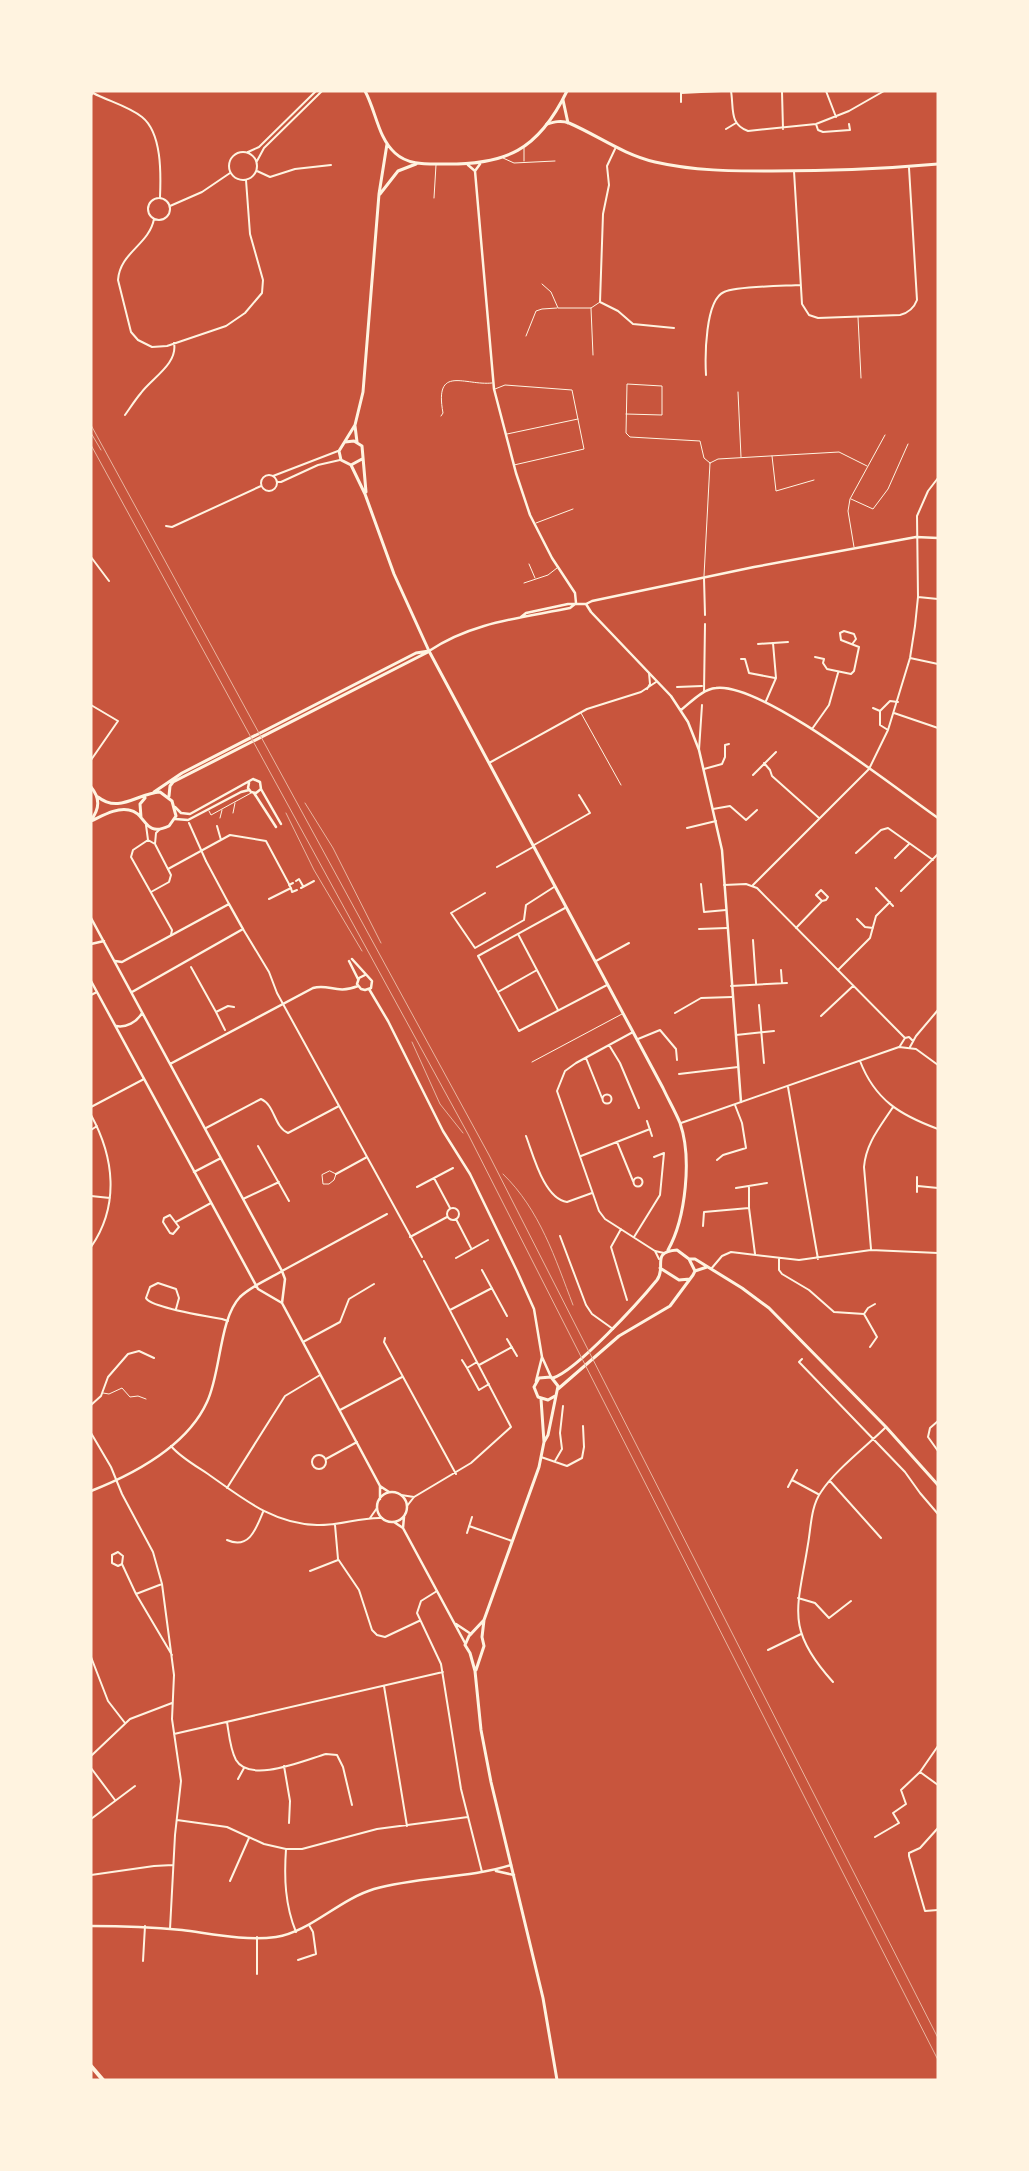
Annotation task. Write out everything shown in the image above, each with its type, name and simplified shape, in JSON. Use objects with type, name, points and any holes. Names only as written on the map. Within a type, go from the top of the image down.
[{"type":"highway","points":[[91,2066],[103,2080]]},
{"type":"main road","points":[[365,91],[387,144],[399,156],[416,164]]},
{"type":"main road","points":[[379,194],[398,172],[416,164],[480,164],[503,158],[524,147],[547,124],[567,91]]},
{"type":"main road","points":[[563,100],[568,123]]},
{"type":"main road","points":[[547,124],[558,121],[568,123],[615,149],[654,162],[700,170],[794,171],[909,168],[938,164]]},
{"type":"main road","points":[[387,144],[379,194],[363,392],[355,425],[339,451],[341,460],[350,466],[365,494],[394,574],[429,651],[633,1032],[680,1124],[686,1179],[682,1210],[674,1239],[659,1259],[660,1267],[657,1280],[613,1328],[572,1367],[564,1373],[552,1377],[542,1376],[536,1381],[534,1391],[541,1399],[544,1442],[541,1457],[513,1542],[484,1620],[482,1637],[484,1646],[475,1670]]},
{"type":"main road","points":[[355,425],[357,442],[364,450],[362,460],[365,494]]},
{"type":"main road","points":[[344,442],[357,442]]},
{"type":"main road","points":[[350,466],[362,460]]},
{"type":"main road","points":[[91,787],[104,802],[115,805],[148,795],[182,773],[419,658],[429,651]]},
{"type":"main road","points":[[270,730],[416,652],[429,651]]},
{"type":"main road","points":[[91,820],[126,809],[134,811],[146,825],[154,830],[169,826],[175,819],[174,807],[169,796],[170,786],[242,744]]},
{"type":"main road","points":[[154,792],[165,793],[169,796]]},
{"type":"main road","points":[[142,820],[140,804],[148,795]]},
{"type":"main road","points":[[91,820],[97,810],[98,797]]},
{"type":"main road","points":[[674,1239],[676,1250],[689,1259],[695,1271]]},
{"type":"main road","points":[[666,1252],[676,1250]]},
{"type":"main road","points":[[689,1259],[695,1259],[769,1308],[886,1427],[938,1485]]},
{"type":"main road","points":[[660,1267],[679,1280],[691,1279]]},
{"type":"main road","points":[[695,1271],[709,1268]]},
{"type":"main road","points":[[544,1442],[548,1436],[558,1389],[619,1336],[665,1310],[678,1297],[695,1271]]},
{"type":"main road","points":[[552,1377],[558,1389]]},
{"type":"main road","points":[[541,1399],[548,1400],[555,1396]]},
{"type":"main road","points":[[484,1620],[465,1643],[475,1670],[481,1730],[491,1782],[543,1998],[557,2080]]},
{"type":"main road","points":[[472,1634],[482,1637]]},
{"type":"main road","points":[[470,1653],[480,1653]]},
{"type":"street","points":[[316,91],[259,147],[248,152],[239,152],[232,157],[229,164],[230,173],[238,180],[246,180],[254,176],[257,171],[257,160],[264,148],[322,91]]},
{"type":"street","points":[[681,102],[681,92],[721,91]]},
{"type":"street","points":[[731,91],[736,123],[748,131],[783,129],[816,124],[836,117],[884,91]]},
{"type":"street","points":[[826,91],[836,117]]},
{"type":"street","points":[[782,92],[783,129]]},
{"type":"street","points":[[93,93],[141,116],[151,127],[161,167],[160,197]]},
{"type":"street","points":[[726,129],[736,123]]},
{"type":"street","points":[[816,124],[818,130],[823,132],[850,130],[849,124]]},
{"type":"street","points":[[615,149],[607,166],[609,185],[602,214],[600,302],[618,311],[633,324],[674,328]]},
{"type":"street","points":[[248,152],[257,160]]},
{"type":"street","points":[[480,164],[475,171],[494,389],[514,465],[535,523],[558,568],[574,593],[576,603]]},
{"type":"street","points":[[257,171],[264,175],[277,176],[295,169],[331,165]]},
{"type":"street","points":[[468,165],[475,171]]},
{"type":"street","points":[[794,171],[804,309],[814,318],[904,314],[916,303],[909,168]]},
{"type":"street","points":[[170,206],[202,192],[230,173]]},
{"type":"street","points":[[154,219],[150,232],[126,258],[118,280],[128,324],[138,340],[152,347],[174,343],[226,326],[253,307],[262,293],[264,280],[250,234],[246,180]]},
{"type":"street","points":[[160,197],[166,200],[170,206],[168,216],[161,220],[154,219],[148,214],[147,207],[150,201],[160,197]]},
{"type":"street","points":[[706,375],[712,306],[717,296],[732,290],[801,285]]},
{"type":"street","points":[[125,416],[141,392],[170,361],[175,350],[174,343]]},
{"type":"street","points":[[261,486],[261,481],[265,476],[273,476],[339,451]]},
{"type":"street","points":[[261,486],[267,490],[272,490],[277,482],[281,482],[318,465],[341,460]]},
{"type":"street","points":[[273,476],[277,482]]},
{"type":"street","points":[[753,885],[869,770],[888,730],[910,658],[918,597],[917,516],[920,504],[938,478]]},
{"type":"street","points":[[166,526],[172,527],[261,486]]},
{"type":"street","points":[[429,651],[468,631],[520,617],[570,608],[576,603],[586,604],[592,601],[704,577],[854,548],[916,538],[938,538]]},
{"type":"street","points":[[91,557],[109,581]]},
{"type":"street","points":[[704,577],[706,615]]},
{"type":"street","points":[[918,597],[938,599]]},
{"type":"street","points":[[586,604],[591,612],[657,681],[681,710],[699,750],[716,821],[724,885],[741,1102]]},
{"type":"street","points":[[704,692],[702,686],[705,624]]},
{"type":"street","points":[[815,657],[824,659],[823,663],[827,669],[848,674],[854,671],[860,651],[859,647],[853,643],[841,640],[840,633],[854,634],[856,639],[853,643]]},
{"type":"street","points":[[758,644],[788,642]]},
{"type":"street","points":[[766,701],[776,678],[773,643]]},
{"type":"street","points":[[910,658],[938,664]]},
{"type":"street","points":[[741,659],[745,659],[749,673],[776,678]]},
{"type":"street","points":[[812,729],[829,705],[838,672]]},
{"type":"street","points":[[647,689],[650,684],[649,673]]},
{"type":"street","points":[[488,763],[581,712],[647,689],[657,681]]},
{"type":"street","points":[[677,687],[702,686]]},
{"type":"street","points":[[681,710],[704,692],[716,688],[724,688],[766,701],[812,729],[938,818]]},
{"type":"street","points":[[888,730],[880,726],[880,711],[890,701],[898,702]]},
{"type":"street","points":[[91,705],[118,721],[91,760]]},
{"type":"street","points":[[699,750],[702,705]]},
{"type":"street","points":[[873,708],[880,711]]},
{"type":"street","points":[[894,713],[938,728]]},
{"type":"street","points":[[704,770],[722,764],[725,756],[725,745],[729,744]]},
{"type":"street","points":[[753,775],[776,752]]},
{"type":"street","points":[[764,763],[772,776],[819,818]]},
{"type":"street","points":[[174,807],[181,813],[190,814],[253,780],[258,780],[262,785],[261,789],[281,824]]},
{"type":"street","points":[[249,783],[252,792],[276,827]]},
{"type":"street","points":[[175,819],[188,820],[241,792],[252,792],[261,789]]},
{"type":"street","points":[[497,867],[590,813],[579,796]]},
{"type":"street","points":[[713,809],[730,806],[746,820],[757,810]]},
{"type":"street","points":[[687,828],[716,821]]},
{"type":"street","points":[[189,823],[206,861],[229,904],[269,972],[339,1106],[422,1257]]},
{"type":"street","points":[[146,825],[148,840],[154,844],[171,875],[168,882],[151,892]]},
{"type":"street","points":[[217,826],[221,840]]},
{"type":"street","points":[[856,853],[884,828],[933,860]]},
{"type":"street","points":[[154,844],[156,833],[160,829]]},
{"type":"street","points":[[168,869],[232,835],[266,841],[292,892],[297,890]]},
{"type":"street","points":[[148,840],[133,850],[131,857],[172,930],[170,935]]},
{"type":"street","points":[[895,858],[909,843]]},
{"type":"street","points":[[901,891],[938,854]]},
{"type":"street","points":[[296,881],[299,879],[302,887],[314,881]]},
{"type":"street","points":[[289,884],[293,882]]},
{"type":"street","points":[[701,884],[704,912],[726,910]]},
{"type":"street","points":[[724,885],[753,885],[905,1038],[911,1038],[916,1049]]},
{"type":"street","points":[[485,893],[451,913],[475,948],[524,920],[526,905],[554,887]]},
{"type":"street","points":[[269,899],[291,888]]},
{"type":"street","points":[[876,888],[893,906]]},
{"type":"street","points":[[796,928],[828,897],[821,890],[816,895],[822,901]]},
{"type":"street","points":[[838,970],[870,938],[876,916],[890,902]]},
{"type":"street","points":[[115,961],[122,962],[229,904]]},
{"type":"street","points":[[565,908],[478,956],[519,1031],[607,985]]},
{"type":"street","points":[[91,918],[282,1271],[285,1280],[282,1303]]},
{"type":"street","points":[[857,919],[865,927],[872,928]]},
{"type":"street","points":[[699,929],[727,928]]},
{"type":"street","points":[[132,992],[243,929]]},
{"type":"street","points":[[518,934],[558,1010]]},
{"type":"street","points":[[91,944],[104,940]]},
{"type":"street","points":[[753,940],[756,983]]},
{"type":"street","points":[[594,962],[629,943]]},
{"type":"street","points":[[352,959],[372,981],[369,989]]},
{"type":"street","points":[[349,961],[358,979],[358,986]]},
{"type":"street","points":[[191,967],[225,1030]]},
{"type":"street","points":[[498,992],[537,970]]},
{"type":"street","points":[[781,970],[782,983]]},
{"type":"street","points":[[358,979],[365,975]]},
{"type":"street","points":[[91,982],[256,1286],[261,1292],[282,1303],[380,1486],[380,1498],[377,1508],[370,1518]]},
{"type":"street","points":[[731,986],[756,983],[787,983]]},
{"type":"street","points":[[358,986],[363,990],[369,989]]},
{"type":"street","points":[[170,1064],[317,987],[339,991],[358,986]]},
{"type":"street","points":[[821,1016],[853,986]]},
{"type":"street","points":[[369,989],[388,1021],[443,1131],[470,1174],[517,1271],[534,1309],[542,1357],[552,1377]]},
{"type":"street","points":[[91,995],[97,992]]},
{"type":"street","points":[[675,1013],[700,998],[732,997]]},
{"type":"street","points":[[759,1005],[764,1063]]},
{"type":"street","points":[[216,1012],[228,1006],[234,1007]]},
{"type":"street","points":[[910,1047],[938,1010]]},
{"type":"street","points":[[116,1026],[124,1026],[137,1019],[142,1013]]},
{"type":"street","points":[[637,1040],[660,1030],[676,1048],[677,1060]]},
{"type":"street","points":[[736,1035],[774,1031]]},
{"type":"street","points":[[633,1032],[565,1071],[558,1090],[592,1193],[602,1216],[655,1252],[659,1259]]},
{"type":"street","points":[[899,1047],[905,1038]]},
{"type":"street","points":[[903,1041],[906,1047]]},
{"type":"street","points":[[609,1045],[620,1063],[639,1108]]},
{"type":"street","points":[[680,1124],[899,1047],[916,1049],[938,1065]]},
{"type":"street","points":[[586,1058],[602,1098]]},
{"type":"street","points":[[860,1061],[873,1088],[893,1108],[938,1130]]},
{"type":"street","points":[[679,1074],[738,1067]]},
{"type":"street","points":[[91,1107],[144,1079]]},
{"type":"street","points":[[788,1086],[818,1259]]},
{"type":"street","points":[[206,1128],[261,1099],[270,1107],[282,1129],[288,1133],[339,1106]]},
{"type":"street","points":[[717,1160],[723,1155],[746,1148],[742,1123],[735,1104]]},
{"type":"street","points":[[871,1250],[864,1167],[865,1156],[868,1144],[893,1108]]},
{"type":"street","points":[[91,1115],[97,1126],[110,1165],[110,1198],[104,1222],[91,1247]]},
{"type":"street","points":[[647,1122],[652,1136]]},
{"type":"street","points":[[91,1130],[97,1126]]},
{"type":"street","points":[[581,1156],[650,1129]]},
{"type":"street","points":[[526,1136],[543,1181],[558,1199],[567,1202],[592,1193]]},
{"type":"street","points":[[617,1142],[633,1180]]},
{"type":"street","points":[[258,1146],[289,1201]]},
{"type":"street","points":[[634,1237],[660,1195],[664,1153],[654,1157]]},
{"type":"street","points":[[336,1174],[367,1157]]},
{"type":"street","points":[[194,1172],[221,1158]]},
{"type":"street","points":[[417,1187],[453,1168]]},
{"type":"street","points":[[917,1177],[917,1192]]},
{"type":"street","points":[[434,1178],[450,1208],[454,1208],[459,1212],[456,1219]]},
{"type":"street","points":[[243,1199],[279,1182]]},
{"type":"street","points":[[736,1188],[767,1183]]},
{"type":"street","points":[[918,1186],[938,1188]]},
{"type":"street","points":[[749,1187],[749,1208],[755,1256]]},
{"type":"street","points":[[91,1196],[110,1198]]},
{"type":"street","points":[[176,1222],[211,1203]]},
{"type":"street","points":[[447,1217],[446,1213],[450,1208]]},
{"type":"street","points":[[703,1226],[704,1212],[749,1208]]},
{"type":"street","points":[[91,1491],[117,1481],[171,1446],[195,1423],[208,1402],[228,1321],[239,1298],[282,1271],[387,1214]]},
{"type":"street","points":[[170,1215],[176,1222],[178,1230],[173,1234],[170,1233],[163,1222],[164,1218],[170,1215]]},
{"type":"street","points":[[410,1237],[447,1217]]},
{"type":"street","points":[[447,1217],[450,1220],[456,1219]]},
{"type":"street","points":[[456,1219],[472,1249]]},
{"type":"street","points":[[621,1228],[611,1247],[627,1300]]},
{"type":"street","points":[[560,1236],[586,1305],[592,1314],[613,1328]]},
{"type":"street","points":[[456,1258],[488,1240]]},
{"type":"street","points":[[709,1268],[722,1256],[731,1252],[779,1259],[818,1259],[871,1250],[938,1253]]},
{"type":"street","points":[[655,1252],[666,1252]]},
{"type":"street","points":[[779,1259],[779,1270],[782,1274],[809,1290],[825,1306],[840,1314],[864,1314]]},
{"type":"street","points":[[403,1528],[407,1506],[414,1498],[456,1474],[510,1428],[511,1424],[424,1261]]},
{"type":"street","points":[[482,1270],[507,1316]]},
{"type":"street","points":[[176,1309],[179,1294],[174,1287],[158,1283],[150,1287],[146,1298],[147,1302],[176,1309],[228,1321]]},
{"type":"street","points":[[303,1342],[340,1322],[349,1298],[374,1284]]},
{"type":"street","points":[[450,1310],[492,1288]]},
{"type":"street","points":[[864,1314],[874,1304]]},
{"type":"street","points":[[864,1314],[877,1337],[870,1347]]},
{"type":"street","points":[[385,1338],[384,1342],[456,1474]]},
{"type":"street","points":[[507,1339],[517,1356]]},
{"type":"street","points":[[479,1365],[512,1347]]},
{"type":"street","points":[[91,1405],[102,1393],[108,1376],[128,1354],[137,1351],[154,1358]]},
{"type":"street","points":[[536,1381],[542,1357]]},
{"type":"street","points":[[802,1359],[799,1362],[905,1472],[920,1494],[938,1514]]},
{"type":"street","points":[[462,1360],[479,1390],[489,1384]]},
{"type":"street","points":[[467,1368],[477,1362]]},
{"type":"street","points":[[227,1488],[285,1396],[321,1374]]},
{"type":"street","points":[[340,1410],[402,1376]]},
{"type":"street","points":[[555,1461],[562,1449],[560,1433],[563,1406]]},
{"type":"street","points":[[938,1421],[930,1428],[928,1437],[938,1451]]},
{"type":"street","points":[[541,1457],[567,1466],[582,1457],[582,1426]]},
{"type":"street","points":[[833,1682],[814,1658],[801,1634],[797,1615],[798,1598],[814,1510],[819,1494],[830,1481],[886,1427]]},
{"type":"street","points":[[91,1433],[153,1552],[162,1584],[174,1675],[172,1702],[174,1734],[181,1781],[170,1929]]},
{"type":"street","points":[[326,1459],[316,1455],[312,1461],[313,1465],[318,1469],[323,1468],[326,1459],[357,1442]]},
{"type":"street","points":[[171,1446],[263,1512],[295,1523],[335,1525],[370,1518],[382,1518],[394,1522],[403,1528],[465,1643]]},
{"type":"street","points":[[788,1487],[797,1470]]},
{"type":"street","points":[[792,1480],[819,1494]]},
{"type":"street","points":[[830,1481],[881,1538]]},
{"type":"street","points":[[380,1486],[390,1492],[414,1498]]},
{"type":"street","points":[[380,1498],[390,1492]]},
{"type":"street","points":[[401,1495],[407,1506]]},
{"type":"street","points":[[377,1508],[382,1518]]},
{"type":"street","points":[[226,1540],[240,1543],[250,1538],[263,1512]]},
{"type":"street","points":[[394,1522],[404,1516]]},
{"type":"street","points":[[467,1533],[472,1518]]},
{"type":"street","points":[[335,1525],[338,1560],[358,1590],[370,1627],[374,1633],[381,1636],[390,1636],[419,1621]]},
{"type":"street","points":[[470,1526],[513,1542]]},
{"type":"street","points":[[122,1564],[114,1565],[110,1559],[112,1555],[118,1552],[122,1554],[124,1558],[122,1564],[136,1594],[172,1655]]},
{"type":"street","points":[[310,1571],[338,1560]]},
{"type":"street","points":[[136,1594],[162,1584]]},
{"type":"street","points":[[437,1591],[419,1604],[417,1613],[440,1664],[461,1789],[482,1873]]},
{"type":"street","points":[[798,1598],[815,1603],[829,1618],[851,1602]]},
{"type":"street","points":[[456,1624],[472,1634]]},
{"type":"street","points":[[768,1650],[801,1634]]},
{"type":"street","points":[[91,1657],[108,1701],[125,1723]]},
{"type":"street","points":[[174,1734],[442,1672]]},
{"type":"street","points":[[384,1686],[407,1826]]},
{"type":"street","points":[[91,1756],[125,1723],[140,1714],[172,1702]]},
{"type":"street","points":[[226,1722],[233,1754],[244,1768],[263,1771],[326,1754],[337,1755],[343,1767],[352,1805]]},
{"type":"street","points":[[875,1837],[899,1824],[893,1813],[906,1804],[901,1790],[920,1772],[938,1746]]},
{"type":"street","points":[[284,1766],[290,1801],[289,1823]]},
{"type":"street","points":[[91,1768],[115,1801]]},
{"type":"street","points":[[238,1779],[244,1768]]},
{"type":"street","points":[[920,1772],[938,1785]]},
{"type":"street","points":[[91,1819],[135,1786]]},
{"type":"street","points":[[177,1820],[215,1824],[273,1847],[302,1849],[357,1833],[468,1817]]},
{"type":"street","points":[[937,1830],[920,1848],[909,1853],[909,1856],[925,1910],[928,1913],[938,1910]]},
{"type":"street","points":[[230,1881],[250,1837]]},
{"type":"street","points":[[286,1849],[285,1883],[288,1905],[296,1932]]},
{"type":"street","points":[[91,1875],[174,1865]]},
{"type":"street","points":[[91,1926],[145,1926],[258,1938],[277,1937],[296,1932],[340,1904],[372,1890],[406,1882],[496,1871],[511,1865]]},
{"type":"street","points":[[496,1871],[514,1876]]},
{"type":"street","points":[[298,1960],[316,1954],[313,1932],[308,1925]]},
{"type":"street","points":[[143,1962],[145,1926]]},
{"type":"street","points":[[256,1974],[258,1938]]},
{"type":"lane","points":[[524,147],[526,155],[524,161]]},
{"type":"lane","points":[[503,158],[514,163],[524,161],[555,161]]},
{"type":"lane","points":[[434,198],[436,164]]},
{"type":"lane","points":[[542,284],[551,292],[558,308]]},
{"type":"lane","points":[[526,336],[536,312],[542,309],[591,308],[600,302]]},
{"type":"lane","points":[[591,308],[593,355]]},
{"type":"lane","points":[[858,316],[860,378]]},
{"type":"lane","points":[[441,416],[443,413],[440,396],[444,386],[452,381],[462,379],[480,384],[493,382]]},
{"type":"lane","points":[[626,414],[662,415],[662,386],[627,384],[626,414],[626,433],[630,437],[700,441],[704,458],[710,463]]},
{"type":"lane","points":[[494,389],[505,385],[572,390],[584,449],[514,465]]},
{"type":"lane","points":[[738,392],[741,458]]},
{"type":"lane","points":[[506,435],[578,419]]},
{"type":"lane","points":[[854,548],[848,511],[850,499],[885,435]]},
{"type":"lane","points":[[850,499],[873,509],[888,489],[908,444]]},
{"type":"lane","points":[[710,463],[718,459],[839,452],[867,466]]},
{"type":"lane","points":[[772,456],[776,492],[814,480]]},
{"type":"lane","points":[[704,577],[710,463]]},
{"type":"lane","points":[[535,523],[573,509]]},
{"type":"lane","points":[[528,564],[536,579]]},
{"type":"lane","points":[[524,583],[548,576],[558,568]]},
{"type":"lane","points":[[581,712],[621,785]]},
{"type":"lane","points":[[208,810],[211,815],[252,792]]},
{"type":"lane","points":[[233,813],[235,802]]},
{"type":"lane","points":[[220,818],[222,809]]},
{"type":"lane","points":[[532,1062],[623,1014]]},
{"type":"lane","points":[[330,1171],[336,1174],[334,1180],[329,1184],[321,1182],[323,1174],[330,1171]]},
{"type":"lane","points":[[102,1393],[109,1394],[122,1388],[130,1397],[138,1396],[146,1399]]},
{"type":"railway","points":[[91,425],[489,1155],[938,2038]]},
{"type":"railway","points":[[91,433],[101,450]]},
{"type":"railway","points":[[91,445],[468,1134],[938,2060]]},
{"type":"railway","points":[[305,803],[333,848],[381,943]]},
{"type":"railway","points":[[286,813],[314,870],[362,951]]},
{"type":"railway","points":[[412,1042],[440,1104],[463,1133]]},
{"type":"railway","points":[[503,1174],[516,1188],[537,1219],[553,1252],[573,1305]]}]
